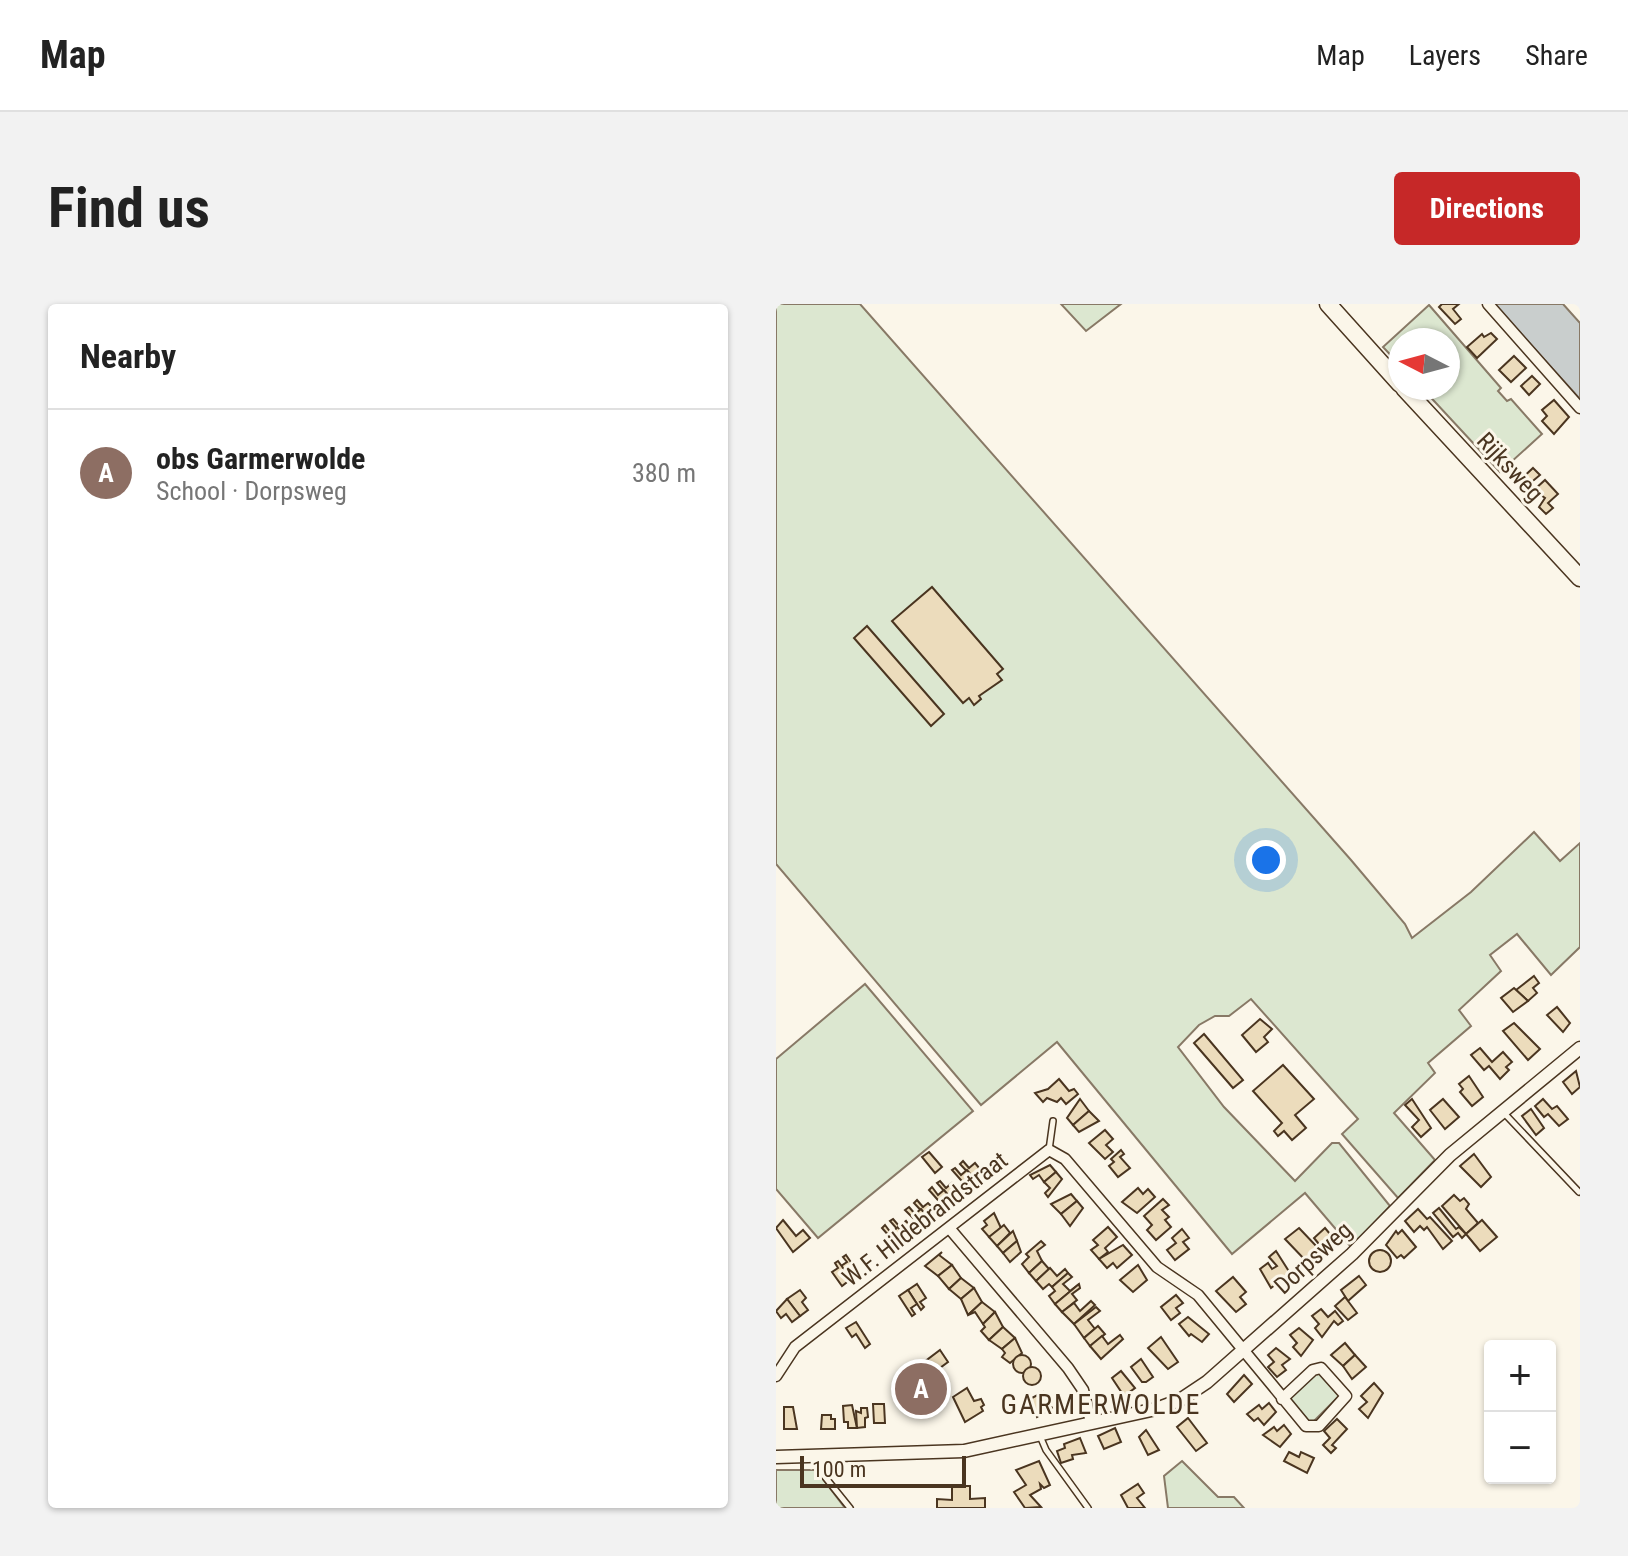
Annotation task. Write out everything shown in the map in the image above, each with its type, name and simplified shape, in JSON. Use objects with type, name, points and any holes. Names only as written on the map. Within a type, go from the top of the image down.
[{"type":"main road","points":[[1328,304],[1388,371]]},
{"type":"main road","name":"Rijksweg","points":[[1415,400],[1580,578]]},
{"type":"street","points":[[1488,304],[1580,408]]},
{"type":"street","name":"Dorpsweg","points":[[776,1457],[964,1451],[1156,1409],[1180,1400],[1207,1382],[1352,1254],[1450,1155],[1580,1048]]},
{"type":"street","points":[[1049,1150],[1059,1153],[1157,1267],[1198,1295],[1242,1351],[1282,1399],[1306,1426],[1319,1426],[1346,1396],[1321,1368],[1313,1370],[1282,1399]]},
{"type":"street","name":"W.F. Hildebrandstraat","points":[[776,1376],[795,1347],[1049,1150]]},
{"type":"street","points":[[950,1229],[1068,1368],[1083,1390],[1091,1422]]},
{"type":"lane","points":[[1503,1112],[1579,1192]]},
{"type":"lane","points":[[1049,1150],[1053,1121]]},
{"type":"lane","points":[[1039,1433],[1046,1450],[1088,1508]]},
{"type":"lane","points":[[821,1457],[821,1472],[850,1508]]},
{"type":"green space","points":[[776,304],[860,304],[1351,860],[1405,924],[1412,938],[1471,892],[1534,832],[1560,861],[1580,843],[1580,947],[1551,975],[1517,934],[1490,955],[1501,971],[1459,1010],[1471,1026],[1428,1063],[1435,1073],[1394,1113],[1435,1160],[1398,1198],[1342,1134],[1358,1119],[1251,999],[1229,1016],[1215,1016],[1199,1025],[1178,1047],[1224,1107],[1295,1181],[1332,1143],[1339,1143],[1390,1206],[1351,1247],[1305,1193],[1232,1254],[1057,1042],[981,1105],[776,864]]},
{"type":"green space","points":[[1061,304],[1121,304],[1086,331]]},
{"type":"green space","points":[[1429,305],[1449,328],[1404,328]]},
{"type":"green space","points":[[1460,341],[1501,388],[1498,391],[1507,401],[1511,399],[1542,434],[1500,472],[1433,400],[1460,400]]},
{"type":"green space","points":[[865,984],[973,1111],[818,1238],[776,1189],[776,1059]]},
{"type":"green space","points":[[1318,1371],[1341,1394],[1311,1424],[1289,1398]]},
{"type":"green space","points":[[1182,1461],[1218,1497],[1234,1497],[1244,1508],[1168,1508],[1164,1476]]},
{"type":"green space","points":[[776,1470],[816,1470],[845,1508],[776,1508]]},
{"type":"shaded area","points":[[1494,304],[1563,304],[1580,323],[1580,399]]},
{"type":"building","points":[[1442,304],[1459,304],[1453,309],[1461,319],[1455,324],[1439,307]]},
{"type":"building","points":[[1491,333],[1497,339],[1477,358],[1467,347],[1482,334],[1484,337]]},
{"type":"building","points":[[1514,356],[1526,368],[1511,382],[1499,370]]},
{"type":"building","points":[[1532,376],[1540,384],[1529,395],[1521,386]]},
{"type":"building","points":[[1554,400],[1569,417],[1554,434],[1542,421],[1547,416],[1542,410]]},
{"type":"building","points":[[1533,468],[1540,475],[1528,485],[1523,484],[1520,480]]},
{"type":"building","points":[[1545,480],[1558,494],[1548,503],[1553,508],[1546,514],[1539,507],[1545,498],[1534,490]]},
{"type":"building","points":[[932,587],[1003,669],[997,674],[1002,680],[979,696],[981,699],[974,705],[969,698],[963,703],[892,621]]},
{"type":"building","points":[[867,626],[944,714],[931,726],[854,638]]},
{"type":"building","points":[[1534,976],[1539,983],[1533,988],[1537,993],[1528,1001],[1516,990]]},
{"type":"building","points":[[1514,988],[1528,1001],[1513,1012],[1501,998]]},
{"type":"building","points":[[1557,1007],[1570,1023],[1563,1032],[1547,1015]]},
{"type":"building","points":[[1260,1019],[1272,1029],[1264,1037],[1268,1042],[1256,1052],[1242,1035]]},
{"type":"building","points":[[1514,1023],[1540,1049],[1528,1060],[1503,1031]]},
{"type":"building","points":[[1204,1034],[1243,1080],[1233,1088],[1194,1043]]},
{"type":"building","points":[[1480,1048],[1492,1062],[1503,1052],[1512,1062],[1500,1079],[1489,1066],[1484,1070],[1471,1055]]},
{"type":"building","points":[[1283,1065],[1314,1099],[1295,1115],[1306,1128],[1292,1140],[1284,1131],[1278,1136],[1274,1131],[1282,1123],[1253,1091]]},
{"type":"building","points":[[1576,1071],[1580,1087],[1572,1094],[1563,1082]]},
{"type":"building","points":[[1469,1076],[1483,1097],[1472,1106],[1460,1092],[1463,1089],[1459,1084]]},
{"type":"building","points":[[1059,1079],[1069,1091],[1074,1089],[1078,1094],[1066,1104],[1061,1098],[1057,1102],[1047,1098],[1043,1102],[1035,1093],[1048,1089]]},
{"type":"building","points":[[1080,1099],[1089,1111],[1073,1125],[1067,1118]]},
{"type":"building","points":[[1412,1099],[1431,1128],[1421,1137],[1412,1127],[1419,1120],[1405,1105]]},
{"type":"building","points":[[1443,1099],[1459,1117],[1445,1129],[1430,1110]]},
{"type":"building","points":[[1543,1099],[1552,1109],[1557,1106],[1568,1119],[1559,1126],[1548,1114],[1544,1117],[1535,1106]]},
{"type":"building","points":[[1531,1109],[1544,1128],[1536,1135],[1522,1116]]},
{"type":"building","points":[[1089,1111],[1099,1121],[1079,1132],[1073,1125]]},
{"type":"building","points":[[1105,1130],[1113,1139],[1106,1145],[1113,1152],[1105,1159],[1089,1143]]},
{"type":"building","points":[[1121,1150],[1124,1154],[1120,1157],[1130,1168],[1118,1177],[1109,1166],[1114,1162],[1111,1159]]},
{"type":"building","points":[[929,1152],[942,1167],[935,1173],[922,1157]]},
{"type":"building","points":[[1474,1154],[1491,1177],[1481,1187],[1460,1166]]},
{"type":"building","points":[[963,1161],[969,1168],[975,1163],[984,1174],[976,1181],[960,1164]]},
{"type":"building","points":[[1050,1165],[1056,1172],[1044,1182],[1039,1175],[1033,1179],[1030,1175]]},
{"type":"building","points":[[955,1168],[961,1175],[967,1170],[976,1181],[968,1188],[952,1170]]},
{"type":"building","points":[[1056,1172],[1062,1179],[1048,1197],[1045,1193],[1050,1188],[1044,1182]]},
{"type":"building","points":[[940,1181],[946,1188],[952,1183],[961,1194],[953,1201],[937,1183]]},
{"type":"building","points":[[932,1187],[938,1195],[944,1190],[953,1201],[945,1208],[929,1190]]},
{"type":"building","points":[[1138,1188],[1143,1194],[1148,1189],[1155,1197],[1137,1213],[1122,1202]]},
{"type":"building","points":[[1071,1194],[1077,1201],[1061,1214],[1051,1204]]},
{"type":"building","points":[[1454,1195],[1460,1201],[1464,1198],[1469,1204],[1466,1209],[1478,1223],[1466,1234],[1442,1206]]},
{"type":"building","points":[[1163,1199],[1169,1205],[1162,1210],[1169,1217],[1165,1220],[1171,1227],[1156,1240],[1147,1230],[1152,1225],[1144,1216]]},
{"type":"building","points":[[917,1200],[923,1207],[928,1203],[938,1213],[930,1220],[914,1203]]},
{"type":"building","points":[[1077,1201],[1083,1208],[1070,1226],[1061,1214]]},
{"type":"building","points":[[909,1207],[915,1214],[921,1209],[930,1220],[922,1227],[905,1210]]},
{"type":"building","points":[[1439,1208],[1456,1229],[1459,1227],[1466,1234],[1462,1238],[1458,1233],[1453,1237],[1433,1213]]},
{"type":"building","points":[[1418,1209],[1452,1241],[1443,1249],[1427,1227],[1424,1230],[1420,1226],[1414,1232],[1405,1221]]},
{"type":"building","points":[[994,1213],[1001,1228],[989,1237],[982,1229],[987,1225],[984,1221]]},
{"type":"building","points":[[893,1219],[899,1226],[906,1221],[915,1233],[906,1239],[890,1221]]},
{"type":"building","points":[[783,1220],[796,1236],[803,1230],[810,1238],[793,1252],[776,1228]]},
{"type":"building","points":[[1482,1220],[1497,1237],[1480,1251],[1466,1234]]},
{"type":"building","points":[[885,1225],[891,1233],[898,1227],[906,1239],[898,1246],[882,1228]]},
{"type":"building","points":[[1004,1225],[1010,1233],[997,1246],[989,1237]]},
{"type":"building","points":[[1108,1227],[1117,1237],[1105,1248],[1108,1252],[1099,1259],[1091,1250],[1098,1245],[1093,1240]]},
{"type":"building","points":[[1299,1228],[1319,1249],[1307,1262],[1285,1239]]},
{"type":"building","points":[[1325,1228],[1335,1240],[1323,1249],[1314,1238]]},
{"type":"building","points":[[1182,1229],[1189,1238],[1183,1242],[1189,1249],[1175,1260],[1167,1250],[1176,1243],[1172,1238]]},
{"type":"building","points":[[1402,1230],[1416,1247],[1404,1258],[1401,1255],[1397,1258],[1386,1245],[1396,1231],[1398,1234]]},
{"type":"building","points":[[1013,1231],[1017,1241],[1003,1253],[997,1246]]},
{"type":"building","points":[[1017,1241],[1021,1252],[1010,1262],[1003,1253]]},
{"type":"building","points":[[1041,1241],[1045,1245],[1037,1251],[1042,1261],[1029,1273],[1022,1264],[1029,1257],[1026,1254]]},
{"type":"building","points":[[1123,1245],[1132,1255],[1117,1268],[1113,1263],[1107,1268],[1099,1259]]},
{"type":"building","points":[[1380,1250],[1388,1253],[1391,1261],[1388,1269],[1380,1272],[1372,1269],[1369,1261],[1372,1253]]},
{"type":"building","points":[[1276,1251],[1290,1273],[1271,1288],[1260,1269],[1268,1263],[1272,1269],[1277,1266],[1269,1257]]},
{"type":"building","points":[[942,1252],[939,1255],[952,1265],[938,1276],[925,1266]]},
{"type":"building","points":[[846,1255],[859,1274],[851,1279],[841,1266],[847,1262],[843,1257]]},
{"type":"building","points":[[838,1261],[851,1279],[842,1286],[832,1272],[838,1268],[835,1263]]},
{"type":"building","points":[[1042,1261],[1049,1269],[1036,1281],[1029,1273]]},
{"type":"building","points":[[952,1265],[961,1278],[949,1289],[938,1276]]},
{"type":"building","points":[[1138,1265],[1147,1280],[1133,1292],[1120,1280]]},
{"type":"building","points":[[1050,1268],[1057,1276],[1065,1269],[1068,1273],[1052,1287],[1049,1284],[1043,1289],[1036,1281]]},
{"type":"building","points":[[1068,1273],[1072,1277],[1063,1284],[1070,1291],[1079,1284],[1055,1304],[1049,1296],[1055,1291],[1052,1287]]},
{"type":"building","points":[[1359,1276],[1366,1285],[1348,1301],[1341,1290]]},
{"type":"building","points":[[1233,1277],[1246,1292],[1240,1297],[1246,1304],[1236,1312],[1216,1291]]},
{"type":"building","points":[[961,1278],[974,1288],[961,1299],[949,1289]]},
{"type":"building","points":[[917,1284],[926,1298],[920,1302],[924,1307],[921,1310],[908,1290]]},
{"type":"building","points":[[1079,1284],[1080,1288],[1072,1294],[1077,1300],[1062,1312],[1055,1304]]},
{"type":"building","points":[[974,1288],[982,1302],[968,1315],[961,1299]]},
{"type":"building","points":[[800,1290],[806,1298],[802,1302],[808,1310],[800,1316],[787,1299]]},
{"type":"building","points":[[908,1290],[917,1304],[911,1308],[915,1314],[912,1316],[899,1296]]},
{"type":"building","points":[[1176,1295],[1183,1303],[1176,1308],[1180,1313],[1171,1320],[1161,1307]]},
{"type":"building","points":[[1345,1297],[1357,1313],[1348,1320],[1335,1306]]},
{"type":"building","points":[[787,1299],[800,1316],[792,1322],[786,1314],[781,1318],[776,1311]]},
{"type":"building","points":[[1091,1301],[1095,1305],[1074,1324],[1062,1312],[1074,1303],[1080,1311]]},
{"type":"building","points":[[982,1302],[995,1312],[983,1324],[975,1312],[968,1315]]},
{"type":"building","points":[[1096,1307],[1100,1311],[1088,1320],[1095,1329],[1084,1338],[1074,1324]]},
{"type":"building","points":[[1321,1309],[1328,1317],[1335,1311],[1343,1321],[1338,1325],[1334,1321],[1322,1337],[1315,1328],[1319,1324],[1312,1316]]},
{"type":"building","points":[[995,1312],[1003,1327],[989,1340],[981,1331],[985,1327],[983,1324]]},
{"type":"building","points":[[1188,1317],[1209,1334],[1202,1342],[1191,1334],[1189,1336],[1179,1324]]},
{"type":"building","points":[[856,1322],[870,1344],[865,1348],[856,1334],[852,1337],[846,1328]]},
{"type":"building","points":[[1098,1326],[1105,1334],[1090,1346],[1084,1338]]},
{"type":"building","points":[[1003,1327],[1015,1338],[1002,1349],[989,1340]]},
{"type":"building","points":[[1299,1328],[1313,1340],[1301,1356],[1293,1347],[1297,1343],[1290,1335]]},
{"type":"building","points":[[1120,1335],[1123,1339],[1101,1359],[1090,1346],[1102,1336],[1108,1344]]},
{"type":"building","points":[[1161,1337],[1178,1362],[1168,1369],[1148,1348]]},
{"type":"building","points":[[1015,1338],[1022,1353],[1010,1363],[1002,1357],[1005,1353],[1002,1349]]},
{"type":"building","points":[[1345,1343],[1355,1355],[1343,1366],[1331,1355]]},
{"type":"building","points":[[1276,1348],[1290,1359],[1282,1365],[1286,1370],[1277,1377],[1268,1367],[1274,1362],[1268,1355]]},
{"type":"building","points":[[940,1350],[948,1362],[940,1368],[945,1374],[935,1382],[938,1386],[912,1407],[895,1384]]},
{"type":"building","points":[[1018,1355],[1026,1355],[1031,1364],[1029,1371],[1018,1373],[1013,1368],[1013,1360]]},
{"type":"building","points":[[1355,1355],[1366,1367],[1352,1379],[1343,1366]]},
{"type":"building","points":[[1141,1359],[1153,1377],[1146,1382],[1142,1382],[1131,1367]]},
{"type":"building","points":[[1032,1367],[1041,1376],[1032,1385],[1023,1376]]},
{"type":"building","points":[[1121,1371],[1135,1388],[1124,1396],[1112,1378]]},
{"type":"building","points":[[1244,1375],[1252,1384],[1234,1402],[1227,1394]]},
{"type":"building","points":[[1374,1383],[1383,1393],[1368,1418],[1359,1409],[1367,1402],[1361,1396]]},
{"type":"building","points":[[967,1388],[974,1401],[981,1399],[984,1405],[981,1407],[983,1411],[965,1422],[953,1397]]},
{"type":"building","points":[[1043,1392],[1052,1408],[1037,1417],[1030,1399]]},
{"type":"building","points":[[1269,1403],[1276,1412],[1264,1425],[1258,1418],[1254,1421],[1247,1414],[1259,1405],[1262,1409]]},
{"type":"building","points":[[873,1404],[884,1404],[885,1423],[874,1423]]},
{"type":"building","points":[[852,1405],[857,1428],[848,1428],[848,1422],[844,1422],[843,1406]]},
{"type":"building","points":[[784,1407],[793,1407],[797,1429],[784,1429]]},
{"type":"building","points":[[861,1408],[867,1408],[868,1417],[865,1418],[865,1427],[857,1428],[856,1411],[861,1413]]},
{"type":"building","points":[[822,1415],[831,1415],[831,1419],[835,1419],[835,1429],[821,1429]]},
{"type":"building","points":[[1188,1418],[1207,1443],[1196,1451],[1177,1427]]},
{"type":"building","points":[[1337,1419],[1347,1429],[1332,1445],[1336,1448],[1331,1453],[1323,1445],[1330,1438],[1324,1431]]},
{"type":"building","points":[[1284,1425],[1291,1434],[1280,1447],[1263,1435],[1274,1427],[1277,1431]]},
{"type":"building","points":[[1115,1428],[1121,1442],[1104,1449],[1098,1436]]},
{"type":"building","points":[[1146,1430],[1159,1450],[1148,1455],[1139,1437]]},
{"type":"building","points":[[1080,1438],[1086,1453],[1072,1455],[1073,1459],[1061,1463],[1057,1451],[1065,1448],[1064,1444]]},
{"type":"building","points":[[1289,1452],[1299,1457],[1301,1452],[1314,1458],[1307,1473],[1284,1461]]},
{"type":"building","points":[[1039,1461],[1050,1485],[1044,1488],[1040,1484],[1041,1489],[1030,1495],[1041,1507],[1025,1508],[1014,1492],[1026,1485],[1016,1470]]},
{"type":"building","points":[[1138,1484],[1144,1493],[1137,1498],[1145,1508],[1128,1508],[1121,1495]]},
{"type":"building","points":[[952,1486],[970,1486],[970,1499],[985,1498],[985,1508],[937,1508],[937,1499],[952,1500]]},
{"type":"place","name":"obs Garmerwolde","points":[[921,1389]]},
{"type":"district","name":"GARMERWOLDE","points":[[1101,1404]]}]
